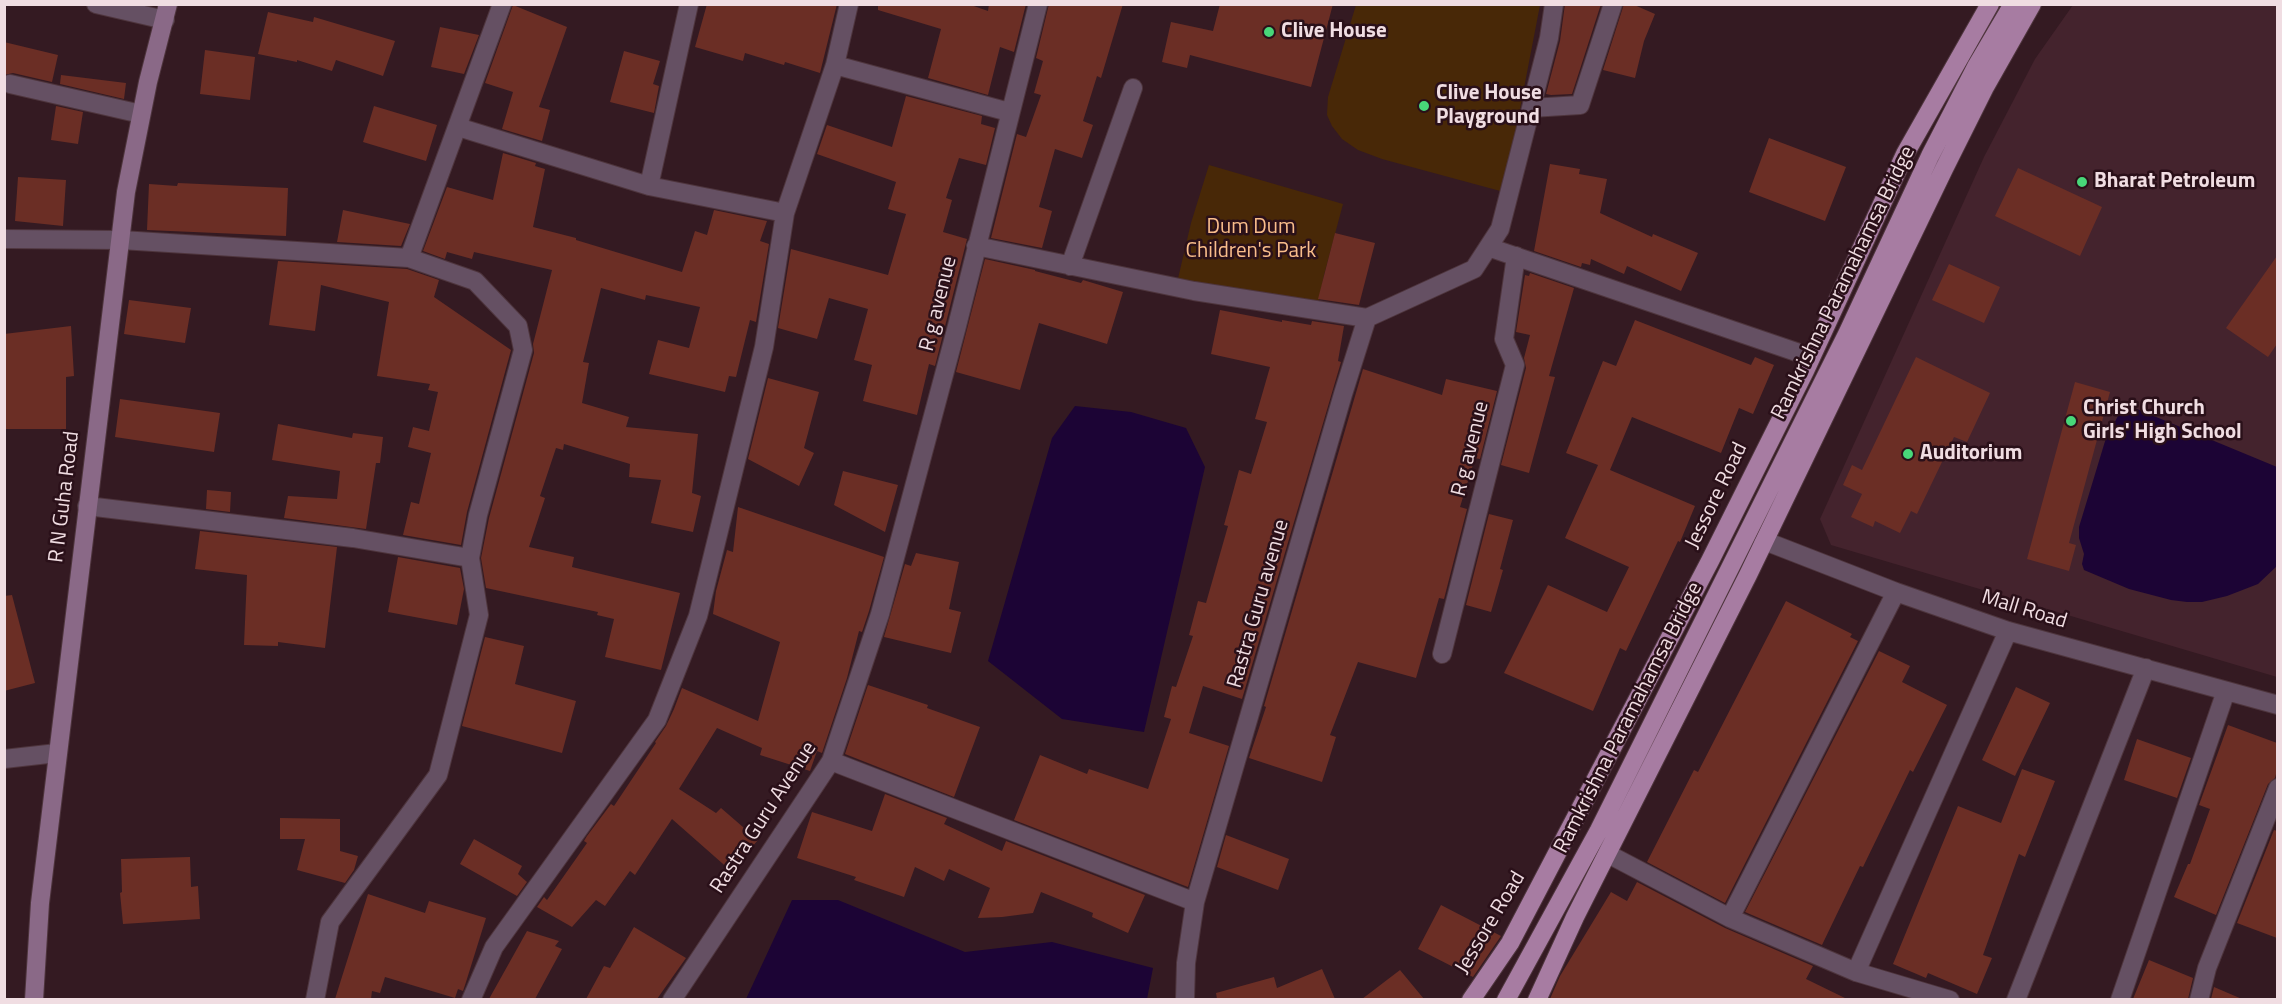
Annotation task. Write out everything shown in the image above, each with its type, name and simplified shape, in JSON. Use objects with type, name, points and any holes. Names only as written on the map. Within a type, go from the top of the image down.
[{"type":"main road","name":"Jessore Road","points":[[1471,999],[1510,943],[1710,561],[1811,357],[1905,154],[1990,4]]},
{"type":"main road","name":"Ramkrishna Paramahamsa Bridge","points":[[1506,999],[1599,830],[1847,334],[1977,64],[2013,4]]},
{"type":"main road","points":[[1536,999],[1763,544],[1944,168],[1985,87],[2032,4]]},
{"type":"street","points":[[96,4],[166,12]]},
{"type":"street","points":[[409,258],[502,4]]},
{"type":"street","points":[[650,186],[689,4]]},
{"type":"street","points":[[471,999],[494,946],[657,720],[698,616],[764,347],[785,213],[835,64],[849,4]]},
{"type":"street","name":"R g avenue","points":[[879,614],[1038,4]]},
{"type":"street","points":[[976,246],[1194,291],[1367,318],[1474,269],[1500,229],[1549,38],[1554,4]]},
{"type":"street","points":[[1531,108],[1580,105],[1613,4]]},
{"type":"street","name":"R N Guha Road","points":[[34,999],[40,903],[57,753],[126,192],[141,114],[166,12]]},
{"type":"street","points":[[835,64],[1009,112]]},
{"type":"street","points":[[10,84],[141,114]]},
{"type":"street","points":[[1070,266],[1133,88]]},
{"type":"street","points":[[458,127],[650,186],[785,213]]},
{"type":"street","points":[[4,239],[121,240],[409,258],[475,281],[518,326],[523,350],[478,515],[470,558],[478,615],[438,775],[330,922],[315,999]]},
{"type":"street","points":[[1488,247],[1811,357]]},
{"type":"street","name":"R g avenue","points":[[1442,654],[1515,365],[1504,339],[1516,256]]},
{"type":"street","name":"Rastra Guru avenue","points":[[1185,999],[1186,963],[1195,902],[1342,394],[1367,318]]},
{"type":"street","points":[[87,506],[353,538],[470,558]]},
{"type":"street","name":"Mall Road","points":[[1763,544],[1770,543],[1896,592],[2008,631],[2277,705]]},
{"type":"street","points":[[1730,918],[1896,592]]},
{"type":"street","name":"Rastra Guru Avenue","points":[[672,999],[831,761],[879,614]]},
{"type":"street","points":[[1856,972],[2008,631]]},
{"type":"street","points":[[2016,999],[2146,668]]},
{"type":"street","points":[[2120,999],[2226,691]]},
{"type":"street","points":[[4,759],[57,753]]},
{"type":"street","name":"Rastra Guru avenue","points":[[831,761],[1195,902]]},
{"type":"street","points":[[2199,999],[2207,968],[2277,788]]},
{"type":"street","points":[[1608,854],[1730,918],[1856,972],[1950,999]]},
{"type":"shaded area","name":"Christ Church Girls' High School","points":[[2073,5],[2277,5],[2277,677],[1831,545],[1820,519],[1984,157],[2035,59]]},
{"type":"shaded area","points":[[1075,406],[1131,412],[1186,428],[1205,467],[1144,732],[1062,719],[988,661],[1052,438]]},
{"type":"shaded area","points":[[2132,407],[2277,467],[2277,566],[2258,584],[2227,596],[2202,602],[2187,602],[2129,589],[2084,570],[2082,564],[2084,554],[2079,538],[2079,527],[2106,438],[2118,416]]},
{"type":"shaded area","points":[[792,900],[838,900],[965,952],[1052,942],[1153,968],[1147,999],[746,999]]},
{"type":"green space","name":"Clive House Playground","points":[[1356,5],[1540,5],[1504,192],[1382,159],[1358,150],[1342,139],[1327,115],[1328,97]]},
{"type":"green space","name":"Dum Dum Children's Park","points":[[1209,165],[1343,204],[1317,310],[1176,287],[1191,223]]},
{"type":"building","points":[[707,4],[837,4],[820,73],[745,53],[743,61],[695,47]]},
{"type":"building","points":[[878,4],[968,4],[988,11],[989,4],[1026,4],[1014,52],[1000,47],[988,95],[928,78],[941,29],[878,10]]},
{"type":"building","points":[[1049,4],[1123,4],[1101,78],[1097,76],[1083,121],[1093,125],[1082,158],[1055,149],[1039,207],[1052,211],[1042,248],[991,238],[1017,134],[1026,137],[1041,95],[1034,93],[1043,61],[1036,58]]},
{"type":"building","name":"Clive House","points":[[1220,4],[1333,4],[1311,87],[1190,55],[1187,68],[1162,62],[1171,22],[1213,31]]},
{"type":"building","points":[[1565,4],[1601,4],[1572,94],[1551,95],[1546,94],[1560,41]]},
{"type":"building","points":[[1624,4],[1632,4],[1655,14],[1644,41],[1635,78],[1603,70]]},
{"type":"building","points":[[513,5],[567,27],[539,107],[550,110],[542,141],[502,129],[513,92],[485,83]]},
{"type":"building","points":[[268,12],[313,22],[314,17],[395,41],[383,76],[336,60],[332,71],[297,60],[297,62],[258,54]]},
{"type":"building","points":[[440,27],[479,35],[464,74],[431,67]]},
{"type":"building","points":[[4,42],[58,55],[52,82],[13,73],[4,75]]},
{"type":"building","points":[[205,50],[255,57],[250,100],[200,94]]},
{"type":"building","points":[[624,51],[660,61],[653,84],[659,86],[654,113],[610,102]]},
{"type":"building","points":[[61,75],[126,83],[124,99],[60,84]]},
{"type":"building","points":[[906,96],[982,116],[981,124],[995,128],[986,165],[959,158],[946,198],[952,200],[943,232],[967,239],[935,366],[929,364],[917,415],[863,401],[872,365],[854,360],[868,309],[829,298],[817,339],[778,328],[791,249],[888,275],[906,214],[888,209],[896,182],[817,154],[827,125],[892,147]]},
{"type":"building","points":[[56,106],[83,112],[78,144],[51,140]]},
{"type":"building","points":[[374,106],[437,125],[426,161],[363,142]]},
{"type":"building","points":[[1769,138],[1846,167],[1825,221],[1749,192]]},
{"type":"building","points":[[503,153],[536,163],[535,166],[545,169],[533,227],[576,238],[576,240],[682,272],[695,231],[707,235],[714,210],[767,221],[760,241],[769,244],[756,322],[750,320],[736,377],[729,376],[725,392],[649,374],[658,340],[689,348],[700,307],[646,295],[645,300],[601,288],[583,362],[589,363],[582,403],[629,417],[626,427],[698,434],[692,493],[701,496],[693,532],[651,523],[661,480],[629,477],[630,464],[564,444],[563,450],[556,448],[540,496],[545,498],[529,547],[574,557],[572,567],[680,593],[661,670],[605,657],[614,619],[597,615],[598,612],[486,588],[481,558],[489,518],[534,353],[533,344],[552,270],[474,252],[472,259],[447,252],[445,259],[423,251],[447,187],[493,200]]},
{"type":"building","points":[[1550,164],[1580,169],[1579,174],[1607,179],[1600,213],[1652,237],[1653,234],[1698,253],[1681,291],[1627,266],[1624,274],[1591,259],[1590,265],[1582,263],[1581,267],[1534,251]]},
{"type":"building","points":[[2018,168],[2102,207],[2080,256],[1995,216]]},
{"type":"building","points":[[18,177],[66,180],[63,226],[15,221]]},
{"type":"building","points":[[178,183],[288,188],[286,236],[147,230],[149,184],[177,186]]},
{"type":"building","points":[[343,210],[410,224],[401,246],[337,242]]},
{"type":"building","points":[[1335,233],[1375,243],[1359,305],[1318,299]]},
{"type":"building","points":[[2277,256],[2277,344],[2268,357],[2226,328]]},
{"type":"building","points":[[985,259],[1081,283],[1083,280],[1123,292],[1107,344],[1039,323],[1020,390],[956,372]]},
{"type":"building","points":[[278,261],[407,269],[439,280],[434,297],[511,350],[467,512],[461,545],[403,535],[411,502],[419,504],[431,453],[408,447],[413,427],[429,431],[438,392],[428,390],[430,384],[377,376],[389,302],[321,285],[315,331],[269,325]]},
{"type":"building","points":[[1949,264],[2000,287],[1984,323],[1932,300]]},
{"type":"building","points":[[1530,273],[1574,288],[1549,376],[1555,377],[1529,473],[1501,465],[1526,368],[1524,358],[1530,335],[1516,332],[1525,275],[1529,276]]},
{"type":"building","points":[[129,300],[191,308],[185,343],[124,334]]},
{"type":"building","points":[[1220,310],[1282,322],[1282,320],[1311,325],[1312,321],[1344,326],[1338,361],[1341,362],[1242,699],[1203,686],[1189,733],[1229,746],[1188,887],[1014,820],[1040,755],[1087,774],[1089,769],[1148,789],[1171,719],[1164,717],[1172,686],[1176,687],[1193,636],[1189,635],[1198,601],[1206,603],[1228,526],[1224,525],[1239,470],[1251,474],[1267,422],[1255,419],[1270,367],[1211,354]]},
{"type":"building","points":[[1635,320],[1751,365],[1755,357],[1774,365],[1753,414],[1739,408],[1721,453],[1632,417],[1610,470],[1695,506],[1680,542],[1678,541],[1626,651],[1620,648],[1593,711],[1504,673],[1548,585],[1607,612],[1629,567],[1565,538],[1598,465],[1566,453],[1603,361],[1616,366]]},
{"type":"building","points":[[71,326],[74,376],[66,377],[66,429],[4,429],[4,334]]},
{"type":"building","name":"Auditorium","points":[[1916,357],[1990,393],[1967,442],[1954,437],[1917,514],[1911,511],[1900,533],[1875,521],[1873,527],[1851,517],[1862,494],[1843,485],[1852,465],[1862,470]]},
{"type":"building","points":[[1363,369],[1442,395],[1446,379],[1497,391],[1480,459],[1475,458],[1460,507],[1467,509],[1444,599],[1439,598],[1416,678],[1358,662],[1330,735],[1336,737],[1322,782],[1249,758],[1266,707],[1264,706]]},
{"type":"building","points":[[768,378],[819,392],[804,448],[814,453],[799,486],[748,459]]},
{"type":"building","points":[[2075,382],[2110,392],[2069,543],[2076,545],[2069,571],[2027,559]]},
{"type":"building","points":[[120,399],[220,413],[214,452],[115,437]]},
{"type":"building","points":[[278,424],[352,438],[353,433],[383,437],[380,463],[376,463],[366,529],[284,518],[288,496],[337,499],[340,471],[272,460]]},
{"type":"building","points":[[843,471],[898,485],[885,532],[834,505]]},
{"type":"building","points":[[207,490],[231,492],[230,512],[206,509]]},
{"type":"building","points":[[738,507],[884,557],[869,611],[862,632],[859,631],[847,678],[822,753],[817,751],[810,771],[760,755],[762,748],[717,728],[679,789],[716,813],[721,808],[758,840],[731,871],[672,819],[635,875],[630,871],[605,906],[596,900],[572,927],[537,907],[544,897],[547,900],[587,843],[584,841],[587,836],[611,804],[614,806],[656,743],[682,688],[758,721],[780,642],[713,614],[716,591],[727,550],[733,552]]},
{"type":"building","points":[[1489,514],[1513,520],[1500,569],[1503,570],[1491,612],[1466,605]]},
{"type":"building","points":[[200,531],[337,547],[325,648],[278,642],[278,646],[244,645],[247,575],[195,569]]},
{"type":"building","points":[[916,553],[959,562],[949,609],[961,612],[951,653],[884,637],[905,564],[911,566]]},
{"type":"building","points":[[398,557],[460,568],[464,589],[457,625],[388,612]]},
{"type":"building","points":[[12,595],[35,683],[4,691],[4,596]]},
{"type":"building","points":[[1786,601],[1852,634],[1850,637],[1858,641],[1725,903],[1647,862],[1694,770],[1698,772]]},
{"type":"building","points":[[485,637],[524,646],[515,684],[576,701],[562,753],[462,726]]},
{"type":"building","points":[[1879,651],[1910,666],[1902,682],[1947,705],[1913,772],[1910,770],[1863,867],[1860,866],[1822,945],[1745,912]]},
{"type":"building","points":[[868,685],[928,705],[927,708],[980,727],[954,797],[845,754]]},
{"type":"building","points":[[2016,687],[2050,703],[2015,776],[1982,760]]},
{"type":"building","points":[[2228,725],[2277,743],[2277,770],[2275,778],[2268,784],[2216,915],[2174,897],[2190,864],[2210,809],[2199,805]]},
{"type":"building","points":[[2137,739],[2191,758],[2177,798],[2124,780]]},
{"type":"building","points":[[2022,769],[2055,781],[2025,857],[2019,854],[1983,955],[1992,958],[1977,994],[1928,973],[1926,978],[1893,964],[1958,806],[2001,823]]},
{"type":"building","points":[[885,794],[947,818],[944,824],[1002,851],[1006,841],[1145,895],[1128,933],[1092,917],[1093,913],[1041,892],[1033,913],[978,918],[990,888],[949,869],[944,881],[915,867],[904,897],[854,880],[856,877],[797,858],[812,812],[872,831]]},
{"type":"building","points":[[280,818],[340,819],[340,851],[358,856],[354,870],[345,883],[297,870],[305,839],[280,839]]},
{"type":"building","points":[[2274,830],[2277,831],[2277,938],[2237,923]]},
{"type":"building","points":[[1226,835],[1289,859],[1278,890],[1217,867]]},
{"type":"building","points":[[474,839],[522,866],[518,874],[527,882],[517,896],[460,864]]},
{"type":"building","points":[[190,857],[191,887],[198,886],[200,919],[123,924],[120,893],[122,892],[121,859]]},
{"type":"building","points":[[1637,882],[1725,928],[1813,966],[1806,979],[1847,999],[1550,999],[1560,976],[1611,892],[1627,901]]},
{"type":"building","points":[[368,894],[425,913],[429,901],[486,918],[463,991],[458,989],[455,998],[385,977],[380,993],[372,991],[371,999],[335,999]]},
{"type":"building","points":[[1441,905],[1501,936],[1473,977],[1418,949]]},
{"type":"building","points":[[634,927],[686,958],[657,999],[586,999],[604,966],[610,968]]},
{"type":"building","points":[[527,931],[559,941],[555,946],[562,949],[535,999],[489,999]]},
{"type":"building","points":[[2149,960],[2193,978],[2188,999],[2133,999]]},
{"type":"building","points":[[1322,969],[1335,999],[1217,999],[1216,993],[1274,977],[1277,988]]},
{"type":"building","points":[[1400,970],[1424,999],[1362,999]]},
{"type":"building","points":[[2214,987],[2242,999],[2211,999]]},
{"type":"place","name":"Clive House","points":[[1269,32]]},
{"type":"place","name":"Clive House Playground","points":[[1424,106]]},
{"type":"place","name":"Bharat Petroleum","points":[[2082,182]]},
{"type":"place","name":"Christ Church Girls' High School","points":[[2071,421]]},
{"type":"place","name":"Auditorium","points":[[1908,454]]}]
